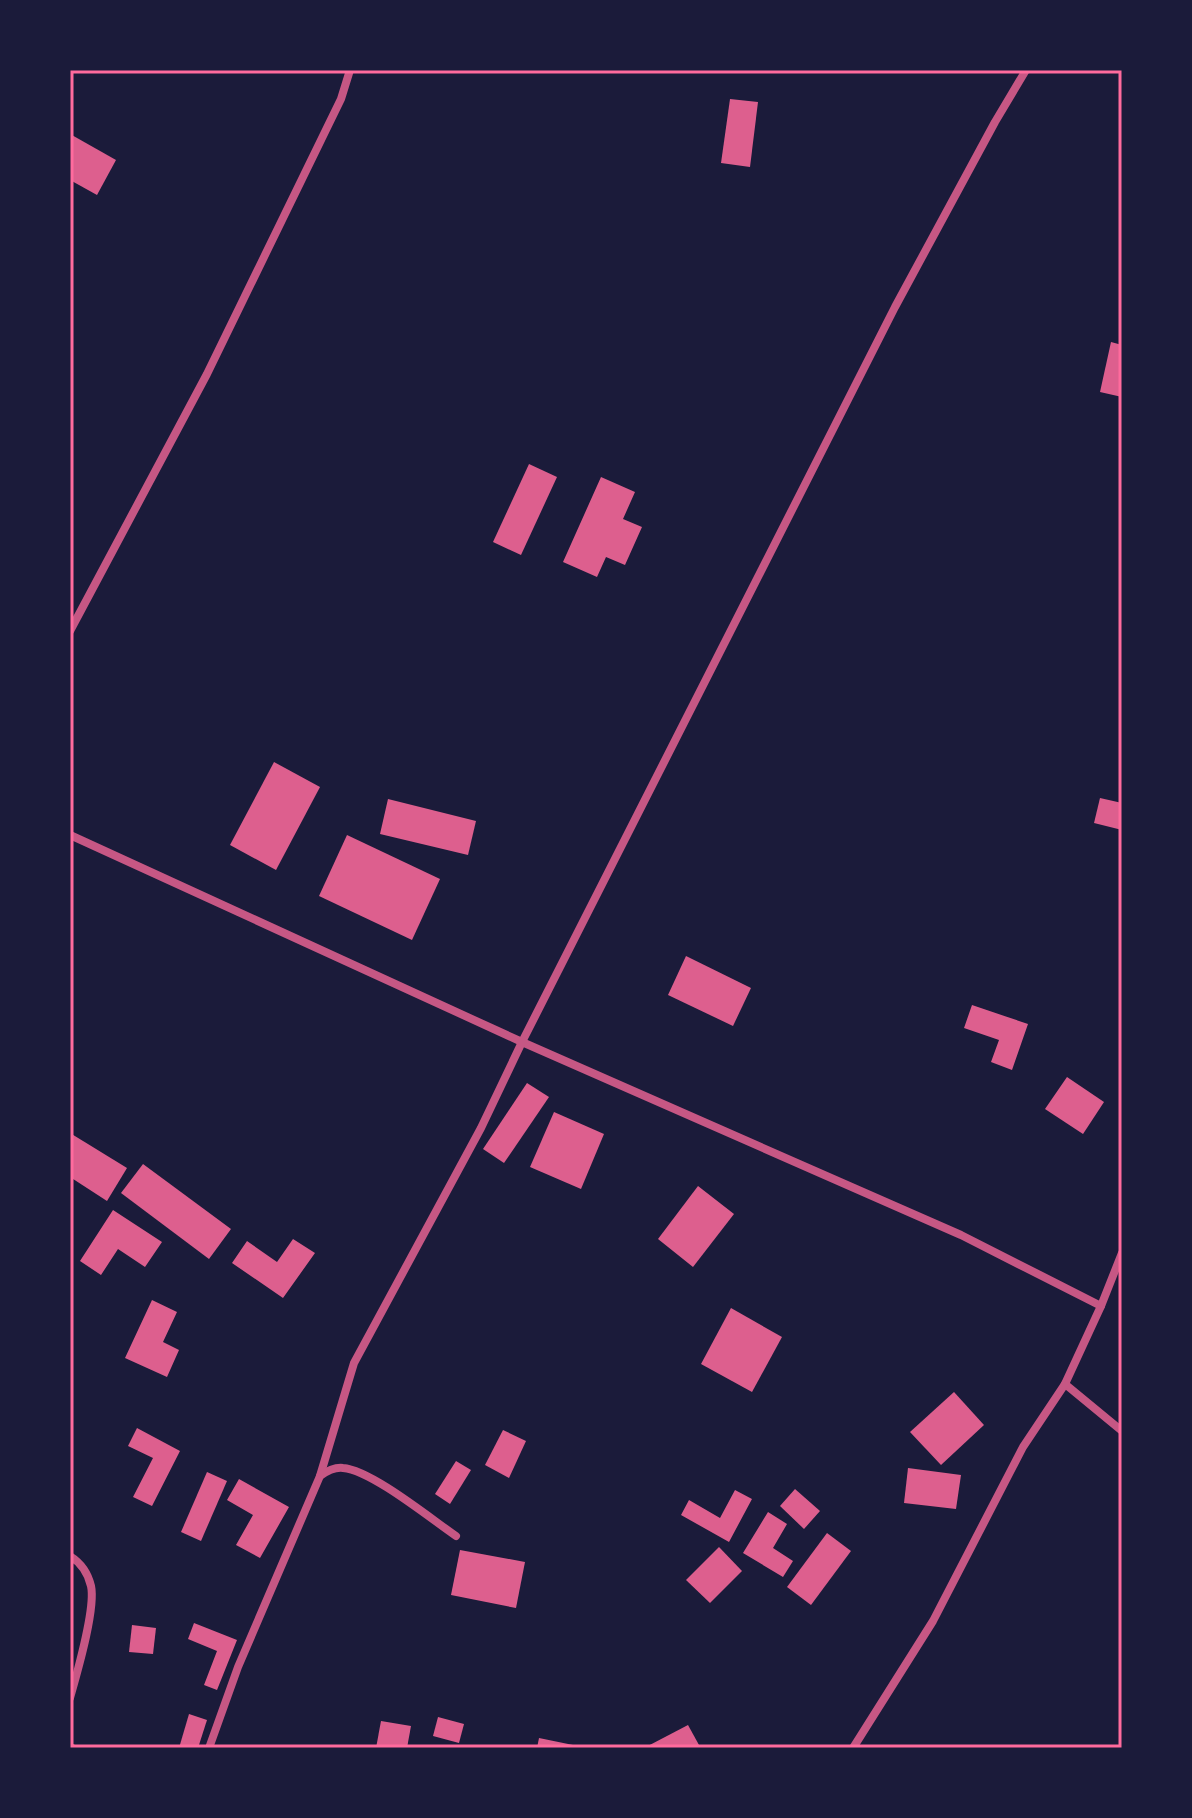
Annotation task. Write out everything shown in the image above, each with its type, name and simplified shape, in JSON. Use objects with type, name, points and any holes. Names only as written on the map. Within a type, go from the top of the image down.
[{"type":"street","points":[[70,631],[207,374],[341,99],[350,70]]},
{"type":"street","points":[[209,1748],[238,1667],[320,1476],[354,1363],[481,1128],[895,307],[1026,70]]},
{"type":"street","points":[[70,835],[522,1042],[961,1235],[1101,1306]]},
{"type":"street","points":[[853,1748],[933,1621],[1023,1447],[1065,1384],[1122,1253]]},
{"type":"street","points":[[1065,1384],[1122,1431]]},
{"type":"street","points":[[320,1476],[341,1467],[361,1474],[456,1536]]},
{"type":"street","points":[[70,1556],[87,1572],[92,1589],[70,1698]]},
{"type":"building","points":[[730,99],[758,102],[750,167],[721,163]]},
{"type":"building","points":[[70,134],[116,160],[97,195],[70,180]]},
{"type":"building","points":[[1111,342],[1122,345],[1122,397],[1100,392]]},
{"type":"building","points":[[529,464],[557,477],[521,555],[493,542]]},
{"type":"building","points":[[601,477],[635,492],[623,519],[642,527],[625,565],[606,557],[597,577],[563,562]]},
{"type":"building","points":[[274,762],[320,787],[276,870],[230,845]]},
{"type":"building","points":[[1100,798],[1122,803],[1122,830],[1094,823]]},
{"type":"building","points":[[388,799],[476,821],[468,855],[380,834]]},
{"type":"building","points":[[347,835],[440,879],[412,940],[319,896]]},
{"type":"building","points":[[686,956],[751,988],[733,1026],[668,995]]},
{"type":"building","points":[[972,1005],[1028,1024],[1012,1070],[991,1062],[999,1040],[964,1028]]},
{"type":"building","points":[[1067,1077],[1104,1102],[1083,1134],[1045,1109]]},
{"type":"building","points":[[527,1083],[549,1097],[504,1163],[483,1149]]},
{"type":"building","points":[[554,1112],[604,1134],[581,1189],[530,1167]]},
{"type":"building","points":[[70,1133],[127,1168],[107,1201],[70,1177]]},
{"type":"building","points":[[143,1164],[231,1229],[209,1259],[121,1193]]},
{"type":"building","points":[[698,1186],[734,1214],[693,1267],[658,1239]]},
{"type":"building","points":[[113,1210],[162,1242],[145,1267],[118,1249],[101,1275],[80,1261]]},
{"type":"building","points":[[293,1239],[315,1253],[283,1298],[232,1263],[247,1241],[277,1262]]},
{"type":"building","points":[[152,1300],[177,1312],[163,1342],[179,1350],[167,1377],[125,1358]]},
{"type":"building","points":[[731,1308],[782,1337],[752,1392],[701,1364]]},
{"type":"building","points":[[954,1392],[984,1425],[941,1465],[910,1432]]},
{"type":"building","points":[[137,1428],[180,1451],[152,1506],[133,1497],[153,1458],[128,1446]]},
{"type":"building","points":[[503,1430],[526,1441],[509,1478],[485,1465]]},
{"type":"building","points":[[456,1461],[471,1470],[450,1504],[435,1494]]},
{"type":"building","points":[[908,1468],[961,1475],[956,1509],[904,1503]]},
{"type":"building","points":[[207,1472],[227,1481],[201,1541],[181,1532]]},
{"type":"building","points":[[239,1479],[289,1507],[260,1558],[236,1545],[253,1515],[227,1500]]},
{"type":"building","points":[[795,1489],[820,1511],[804,1529],[780,1506]]},
{"type":"building","points":[[735,1490],[752,1499],[729,1542],[681,1515],[689,1500],[720,1518]]},
{"type":"building","points":[[768,1512],[787,1524],[773,1548],[793,1561],[783,1577],[743,1553]]},
{"type":"building","points":[[827,1533],[851,1551],[811,1605],[787,1587]]},
{"type":"building","points":[[719,1547],[742,1571],[710,1603],[686,1580]]},
{"type":"building","points":[[460,1550],[525,1562],[516,1608],[451,1595]]},
{"type":"building","points":[[194,1623],[237,1640],[217,1690],[204,1685],[217,1651],[188,1639]]},
{"type":"building","points":[[132,1625],[156,1628],[153,1654],[129,1652]]},
{"type":"building","points":[[189,1714],[207,1720],[198,1748],[179,1748]]},
{"type":"building","points":[[438,1717],[464,1724],[459,1743],[433,1736]]},
{"type":"building","points":[[381,1721],[411,1726],[407,1748],[376,1748]]},
{"type":"building","points":[[688,1725],[699,1745],[693,1748],[644,1748]]},
{"type":"building","points":[[539,1738],[573,1745],[572,1748],[537,1748]]}]
